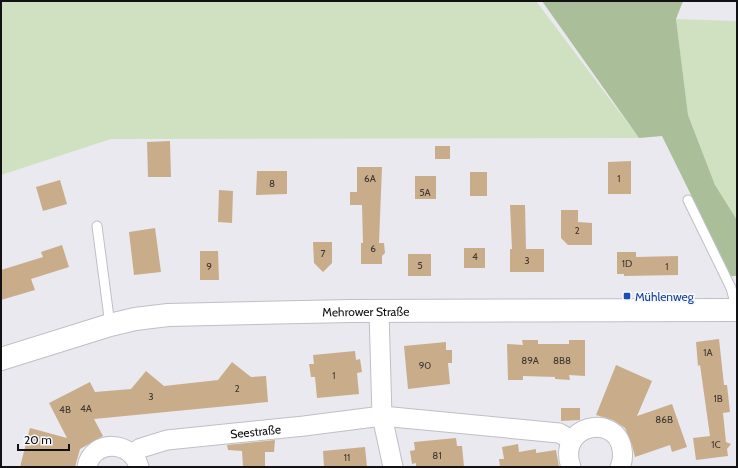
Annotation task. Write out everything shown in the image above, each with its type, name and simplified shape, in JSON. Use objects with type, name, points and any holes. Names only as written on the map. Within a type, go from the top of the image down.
[{"type":"main road","name":"Mehrower Straße","points":[[1,359],[135,318],[168,315],[737,310]]},
{"type":"street","points":[[379,312],[382,416],[393,467]]},
{"type":"street","name":"Seestraße","points":[[136,460],[141,448],[167,440],[304,426],[382,416],[559,433],[572,440]]},
{"type":"street","points":[[571,467],[568,458],[572,440],[578,433],[594,427],[603,428],[618,438],[622,446],[623,455],[620,467]]},
{"type":"street","points":[[87,467],[92,456],[99,450],[107,447],[116,446],[125,449],[136,460]]},
{"type":"lane","points":[[688,200],[731,288],[737,310]]},
{"type":"lane","points":[[97,226],[110,325]]},
{"type":"green space","points":[[1,1],[536,1],[639,138],[111,139],[1,175]]},
{"type":"green space","points":[[542,1],[683,1],[676,19],[688,115],[715,185],[737,220],[737,276],[731,276],[662,136],[639,138]]},
{"type":"green space","points":[[676,19],[737,21],[737,220],[715,185],[688,115]]},
{"type":"building","points":[[170,141],[171,177],[148,177],[147,142]]},
{"type":"building","points":[[435,146],[450,146],[450,159],[435,159]]},
{"type":"building","points":[[631,161],[631,194],[608,194],[608,162]]},
{"type":"building","points":[[357,167],[382,167],[379,243],[384,243],[385,253],[382,256],[382,264],[361,264],[361,243],[363,243],[362,205],[350,205],[350,192],[357,192]]},
{"type":"building","points":[[257,171],[287,171],[287,194],[256,195]]},
{"type":"building","points":[[470,172],[487,172],[487,196],[470,196]]},
{"type":"building","points":[[415,176],[436,176],[436,199],[415,199]]},
{"type":"building","points":[[60,180],[67,204],[43,211],[36,187]]},
{"type":"building","points":[[219,190],[233,191],[232,223],[218,222]]},
{"type":"building","points":[[510,205],[525,205],[526,249],[544,249],[544,272],[510,272],[510,249],[512,249]]},
{"type":"building","points":[[561,210],[578,210],[578,222],[592,223],[592,245],[568,245],[561,238]]},
{"type":"building","points":[[155,228],[161,272],[134,275],[129,232]]},
{"type":"building","points":[[313,242],[332,242],[332,263],[323,272],[314,263]]},
{"type":"building","points":[[62,245],[69,267],[31,279],[35,290],[1,300],[1,270],[43,257],[41,252]]},
{"type":"building","points":[[464,248],[485,248],[485,268],[464,268]]},
{"type":"building","points":[[200,251],[218,251],[219,280],[200,280]]},
{"type":"building","points":[[617,252],[636,252],[636,257],[678,256],[678,275],[624,276],[624,274],[617,274]]},
{"type":"building","points":[[408,254],[431,254],[431,276],[408,276]]},
{"type":"building","points":[[719,339],[724,385],[727,385],[730,412],[723,413],[726,442],[731,444],[727,449],[728,456],[696,460],[693,438],[710,436],[700,365],[698,366],[696,342]]},
{"type":"building","points":[[522,340],[538,340],[538,344],[569,344],[569,340],[585,340],[585,376],[569,375],[570,380],[555,379],[555,377],[523,376],[523,380],[508,380],[507,344],[523,345]]},
{"type":"building","points":[[446,342],[446,350],[452,350],[452,363],[448,363],[450,384],[408,389],[404,346]]},
{"type":"building","points":[[355,351],[356,360],[360,359],[362,372],[357,373],[359,394],[317,398],[315,377],[311,377],[309,364],[314,364],[313,355]]},
{"type":"building","points":[[232,362],[251,377],[266,376],[268,402],[94,419],[103,436],[80,449],[75,467],[20,467],[30,428],[67,438],[49,403],[90,382],[95,392],[131,389],[146,371],[164,386],[218,380]]},
{"type":"building","points":[[616,365],[652,381],[637,416],[672,404],[687,447],[672,452],[670,445],[635,457],[625,428],[613,420],[596,415]]},
{"type":"building","points":[[561,408],[580,408],[580,420],[561,421]]},
{"type":"building","points":[[456,438],[457,446],[462,446],[464,467],[416,467],[416,463],[412,464],[410,451],[415,450],[414,442]]},
{"type":"building","points":[[275,440],[274,452],[265,452],[265,467],[243,467],[242,451],[228,450],[227,445]]},
{"type":"building","points":[[518,444],[519,452],[536,449],[536,453],[556,450],[559,467],[500,467],[499,459],[504,459],[502,447]]},
{"type":"building","points":[[365,447],[367,467],[324,467],[323,451]]},
{"type":"place","name":"Mühlenweg","points":[[627,296]]}]
